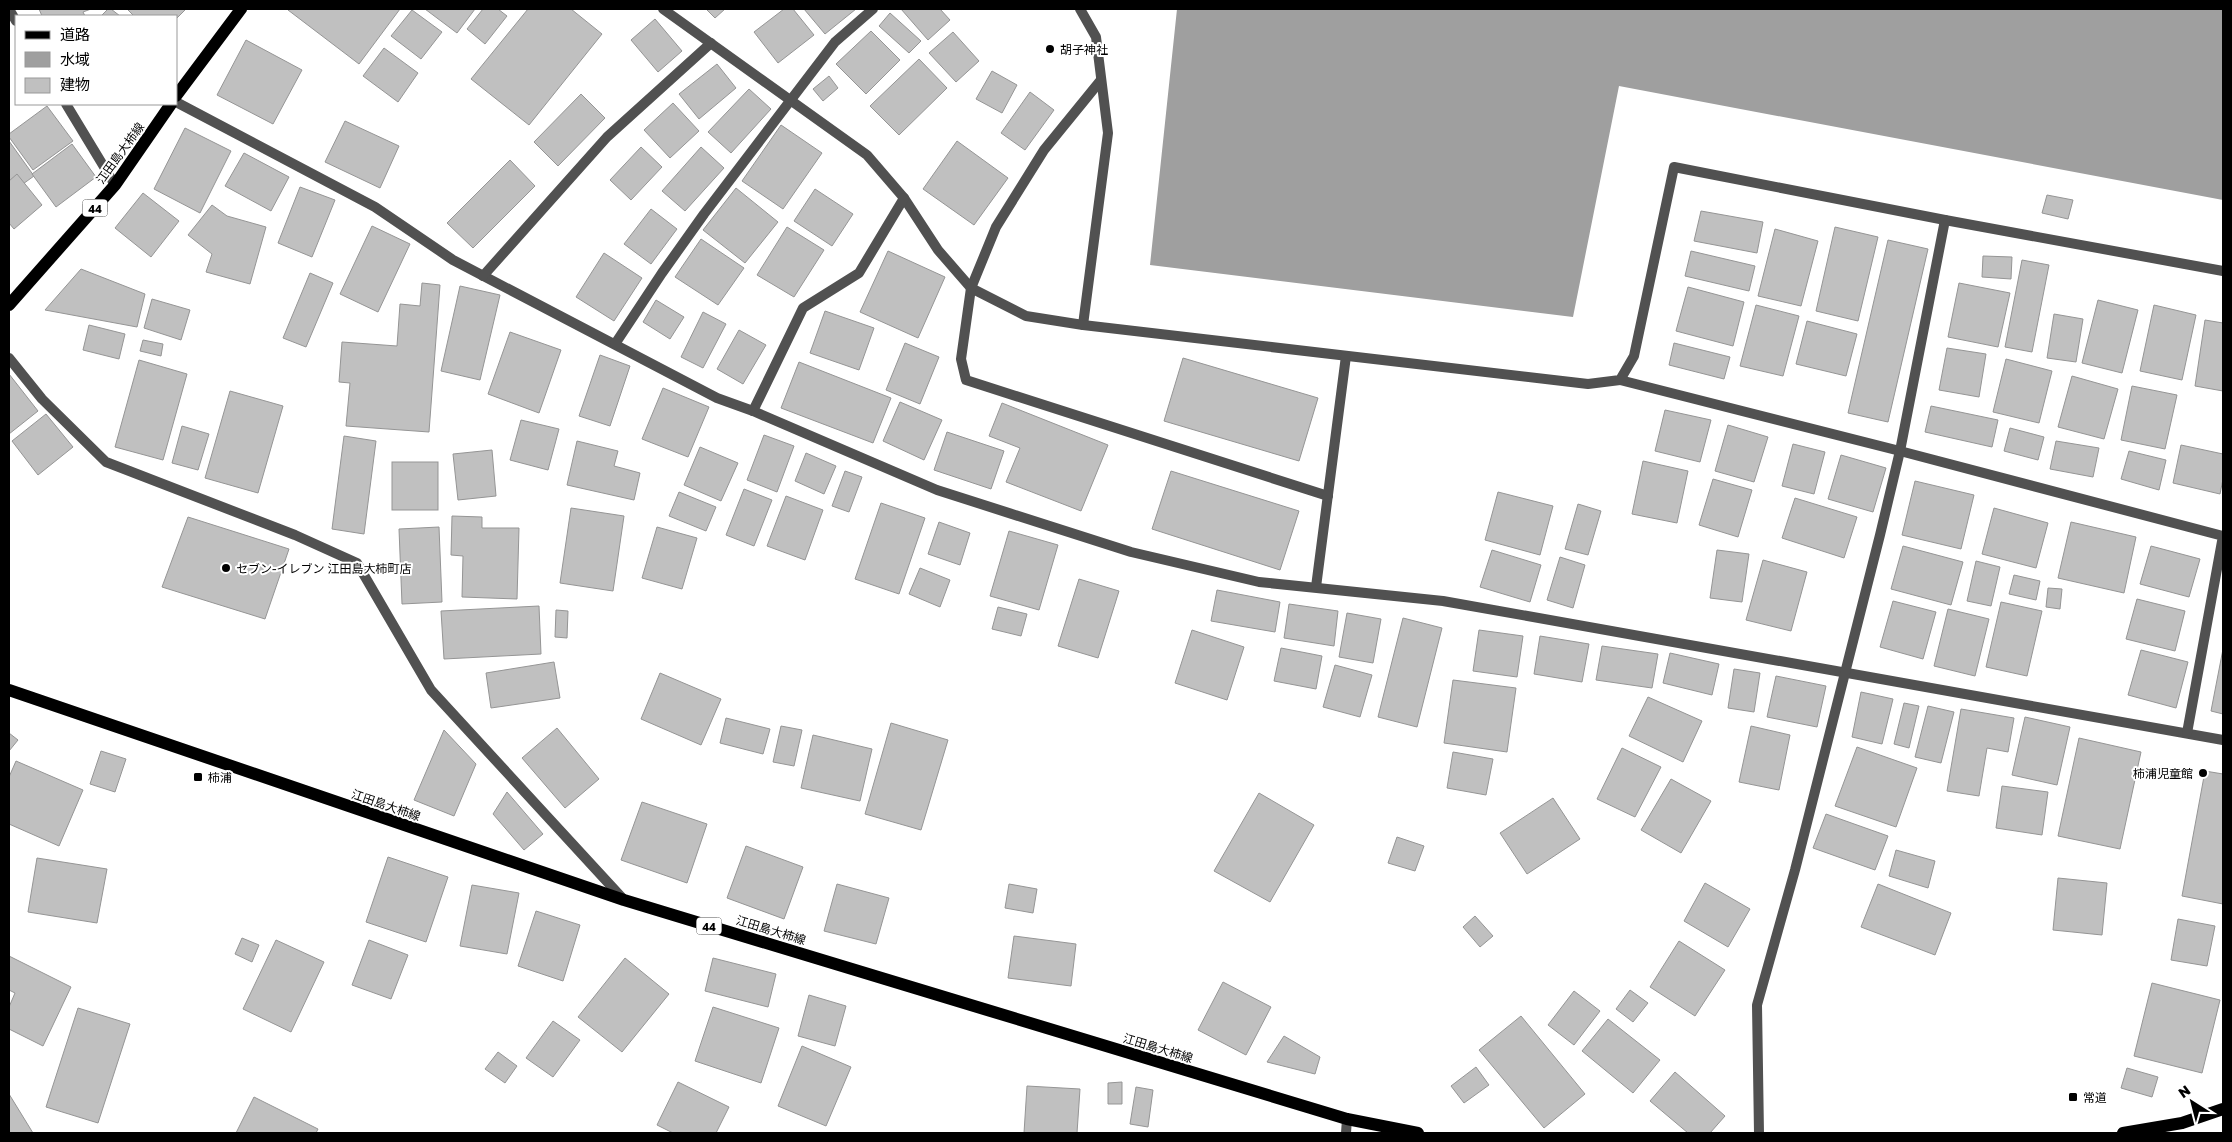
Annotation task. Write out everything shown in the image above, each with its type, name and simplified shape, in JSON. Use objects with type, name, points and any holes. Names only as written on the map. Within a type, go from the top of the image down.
[{"type":"main road","points":[[178,93],[240,9]]},
{"type":"main road","name":"江田島大柿線","points":[[9,305],[115,185],[170,105]]},
{"type":"main road","name":"江田島大柿線","points":[[9,690],[624,900],[1347,1119],[1418,1133]]},
{"type":"main road","points":[[2123,1133],[2182,1123],[2223,1109]]},
{"type":"street","points":[[663,9],[867,155],[904,198],[938,250],[971,288],[1026,316],[1083,325],[1588,384],[1620,380],[2223,536],[2187,733]]},
{"type":"street","points":[[615,344],[662,273],[699,222],[835,42],[873,9]]},
{"type":"street","points":[[1080,9],[1096,37],[1108,133],[1083,325]]},
{"type":"street","points":[[483,276],[607,137],[711,44]]},
{"type":"street","points":[[1102,80],[1044,150],[996,227],[971,288],[961,359],[966,380],[1328,496]]},
{"type":"street","points":[[178,103],[375,208],[453,260],[717,398],[753,411],[937,490],[1131,552],[1259,582],[1443,602],[2223,740]]},
{"type":"street","points":[[67,105],[115,185]]},
{"type":"street","points":[[1620,380],[1634,356],[1674,168],[2223,271]]},
{"type":"street","points":[[753,411],[803,308],[859,273],[904,198]]},
{"type":"street","points":[[1760,1133],[1757,1005],[1795,870],[1846,674],[1900,451],[1945,220]]},
{"type":"street","points":[[1316,587],[1346,356]]},
{"type":"street","points":[[9,358],[42,399],[106,462],[295,535],[358,563],[431,690],[624,900]]},
{"type":"street","points":[[1346,1133],[1347,1119]]},
{"type":"water","points":[[1177,9],[2223,9],[2223,200],[1619,86],[1573,317],[1150,265]]},
{"type":"building","points":[[39,9],[91,9],[83,12],[84,15],[42,15]]},
{"type":"building","points":[[108,9],[111,9],[119,15],[102,15]]},
{"type":"building","points":[[127,9],[186,9],[178,17],[178,15],[133,15]]},
{"type":"building","points":[[400,9],[359,64],[288,10]]},
{"type":"building","points":[[425,9],[475,9],[457,33]]},
{"type":"building","points":[[483,9],[498,9],[507,16],[485,44],[467,29]]},
{"type":"building","points":[[528,9],[571,9],[602,34],[529,125],[471,79]]},
{"type":"building","points":[[706,9],[725,9],[715,18]]},
{"type":"building","points":[[784,9],[793,9],[814,35],[778,63],[754,32]]},
{"type":"building","points":[[804,9],[856,9],[825,34]]},
{"type":"building","points":[[901,9],[940,9],[950,20],[928,40]]},
{"type":"building","points":[[412,10],[442,32],[421,59],[391,36]]},
{"type":"building","points":[[890,13],[921,41],[909,53],[879,26]]},
{"type":"building","points":[[655,19],[682,51],[658,72],[631,40]]},
{"type":"building","points":[[871,31],[900,60],[866,94],[836,64]]},
{"type":"building","points":[[953,32],[979,61],[956,82],[929,53]]},
{"type":"building","points":[[246,40],[302,70],[273,124],[217,95]]},
{"type":"building","points":[[384,48],[418,73],[398,102],[363,76]]},
{"type":"building","points":[[919,59],[947,88],[899,135],[870,106]]},
{"type":"building","points":[[717,64],[736,88],[699,119],[679,94]]},
{"type":"building","points":[[992,71],[1017,85],[1002,113],[976,99]]},
{"type":"building","points":[[829,76],[838,88],[823,101],[813,89]]},
{"type":"building","points":[[749,89],[771,109],[731,153],[708,132]]},
{"type":"building","points":[[1030,92],[1054,110],[1025,150],[1001,133]]},
{"type":"building","points":[[581,94],[605,118],[558,166],[534,142]]},
{"type":"building","points":[[673,103],[699,131],[670,158],[644,130]]},
{"type":"building","points":[[47,106],[73,141],[33,170],[9,137],[9,134]]},
{"type":"building","points":[[345,121],[399,146],[380,188],[325,162]]},
{"type":"building","points":[[781,125],[822,153],[783,209],[742,181]]},
{"type":"building","points":[[185,128],[231,151],[200,213],[154,189]]},
{"type":"building","points":[[9,141],[34,176],[9,194]]},
{"type":"building","points":[[957,141],[1008,178],[974,225],[923,189]]},
{"type":"building","points":[[72,144],[96,177],[56,207],[32,174]]},
{"type":"building","points":[[641,147],[662,167],[631,200],[610,180]]},
{"type":"building","points":[[701,147],[724,168],[685,211],[662,191]]},
{"type":"building","points":[[244,153],[289,177],[271,211],[225,186]]},
{"type":"building","points":[[510,160],[535,186],[473,248],[447,223]]},
{"type":"building","points":[[17,174],[42,205],[14,229],[9,223],[9,181]]},
{"type":"building","points":[[300,187],[335,200],[312,257],[278,243]]},
{"type":"building","points":[[736,188],[778,222],[745,263],[703,230]]},
{"type":"building","points":[[815,189],[853,214],[832,246],[794,221]]},
{"type":"building","points":[[143,193],[179,221],[151,257],[115,228]]},
{"type":"building","points":[[2047,195],[2073,200],[2068,219],[2042,213]]},
{"type":"building","points":[[212,205],[227,216],[266,227],[250,284],[206,272],[212,254],[188,235]]},
{"type":"building","points":[[651,209],[677,229],[651,264],[624,244]]},
{"type":"building","points":[[1701,211],[1763,222],[1757,253],[1694,241]]},
{"type":"building","points":[[372,226],[410,244],[378,312],[340,294]]},
{"type":"building","points":[[787,227],[824,250],[794,297],[757,275]]},
{"type":"building","points":[[1835,227],[1878,237],[1858,321],[1816,311]]},
{"type":"building","points":[[1775,229],[1818,241],[1801,306],[1758,296]]},
{"type":"building","points":[[701,239],[744,268],[718,305],[675,277]]},
{"type":"building","points":[[1888,240],[1928,249],[1888,422],[1848,413]]},
{"type":"building","points":[[888,251],[945,277],[918,338],[860,312]]},
{"type":"building","points":[[1691,251],[1755,266],[1749,291],[1685,276]]},
{"type":"building","points":[[604,253],[642,278],[614,321],[576,297]]},
{"type":"building","points":[[1983,256],[2012,257],[2011,279],[1982,277]]},
{"type":"building","points":[[2022,260],[2049,265],[2032,352],[2005,347]]},
{"type":"building","points":[[81,269],[145,294],[137,327],[45,310]]},
{"type":"building","points":[[310,273],[333,283],[306,347],[283,338]]},
{"type":"building","points":[[422,283],[440,285],[429,432],[346,426],[350,383],[339,382],[342,342],[397,346],[400,304],[420,306]]},
{"type":"building","points":[[1959,283],[2010,293],[1998,347],[1948,337]]},
{"type":"building","points":[[460,286],[500,295],[480,380],[441,371]]},
{"type":"building","points":[[1688,287],[1744,302],[1733,346],[1676,331]]},
{"type":"building","points":[[152,299],[190,310],[181,340],[144,328]]},
{"type":"building","points":[[656,300],[684,317],[670,339],[643,322]]},
{"type":"building","points":[[2098,300],[2138,310],[2122,373],[2082,363]]},
{"type":"building","points":[[1756,305],[1799,316],[1783,376],[1740,366]]},
{"type":"building","points":[[2154,305],[2196,315],[2182,380],[2140,371]]},
{"type":"building","points":[[825,311],[874,328],[859,370],[810,353]]},
{"type":"building","points":[[703,312],[726,324],[703,368],[681,357]]},
{"type":"building","points":[[2054,314],[2083,319],[2076,362],[2047,358]]},
{"type":"building","points":[[2205,320],[2223,323],[2223,391],[2195,386]]},
{"type":"building","points":[[1807,321],[1857,334],[1846,376],[1796,364]]},
{"type":"building","points":[[89,325],[125,334],[119,359],[83,350]]},
{"type":"building","points":[[739,330],[766,345],[743,384],[717,369]]},
{"type":"building","points":[[510,332],[561,350],[539,413],[488,394]]},
{"type":"building","points":[[143,340],[163,344],[161,356],[140,351]]},
{"type":"building","points":[[905,343],[939,357],[920,404],[886,390]]},
{"type":"building","points":[[1674,343],[1730,357],[1724,379],[1669,365]]},
{"type":"building","points":[[1947,348],[1986,354],[1979,397],[1939,390]]},
{"type":"building","points":[[600,355],[630,366],[610,426],[579,416]]},
{"type":"building","points":[[1183,358],[1318,398],[1299,461],[1164,421]]},
{"type":"building","points":[[2006,359],[2052,371],[2039,423],[1993,412]]},
{"type":"building","points":[[139,360],[187,374],[163,460],[115,447]]},
{"type":"building","points":[[799,362],[891,398],[873,443],[781,408]]},
{"type":"building","points":[[9,374],[38,411],[9,434]]},
{"type":"building","points":[[2072,376],[2118,389],[2104,439],[2058,427]]},
{"type":"building","points":[[2132,386],[2177,395],[2165,449],[2121,440]]},
{"type":"building","points":[[663,388],[709,407],[688,457],[642,439]]},
{"type":"building","points":[[230,391],[283,406],[258,493],[205,478]]},
{"type":"building","points":[[900,402],[942,420],[924,460],[883,441]]},
{"type":"building","points":[[1002,403],[1108,445],[1081,511],[1006,482],[1020,448],[989,436]]},
{"type":"building","points":[[1931,406],[1998,420],[1992,447],[1925,432]]},
{"type":"building","points":[[1665,410],[1711,420],[1700,462],[1655,451]]},
{"type":"building","points":[[46,414],[73,447],[38,475],[12,441]]},
{"type":"building","points":[[521,420],[559,429],[548,470],[510,460]]},
{"type":"building","points":[[1728,425],[1768,437],[1754,482],[1715,471]]},
{"type":"building","points":[[182,426],[209,434],[198,470],[172,463]]},
{"type":"building","points":[[2010,428],[2044,437],[2038,460],[2004,451]]},
{"type":"building","points":[[947,432],[1004,451],[991,489],[934,470]]},
{"type":"building","points":[[764,435],[794,446],[777,492],[747,480]]},
{"type":"building","points":[[344,436],[376,441],[364,534],[332,529]]},
{"type":"building","points":[[577,441],[618,451],[614,466],[640,473],[634,500],[567,485]]},
{"type":"building","points":[[2056,441],[2099,448],[2093,477],[2050,469]]},
{"type":"building","points":[[1793,444],[1825,452],[1814,494],[1782,486]]},
{"type":"building","points":[[2181,445],[2223,454],[2223,479],[2220,494],[2173,483]]},
{"type":"building","points":[[700,447],[738,463],[721,501],[684,485]]},
{"type":"building","points":[[492,450],[496,496],[458,500],[453,454]]},
{"type":"building","points":[[2129,451],[2166,460],[2159,490],[2121,479]]},
{"type":"building","points":[[806,453],[836,466],[824,494],[795,481]]},
{"type":"building","points":[[1841,455],[1886,468],[1873,512],[1828,499]]},
{"type":"building","points":[[1643,461],[1688,471],[1677,523],[1632,514]]},
{"type":"building","points":[[392,462],[438,462],[438,510],[392,510]]},
{"type":"building","points":[[845,471],[862,477],[849,512],[832,506]]},
{"type":"building","points":[[1171,471],[1299,511],[1280,570],[1152,529]]},
{"type":"building","points":[[1713,479],[1752,490],[1738,537],[1699,525]]},
{"type":"building","points":[[1915,481],[1974,495],[1961,549],[1902,535]]},
{"type":"building","points":[[744,489],[772,500],[754,546],[726,535]]},
{"type":"building","points":[[679,492],[716,507],[706,531],[669,516]]},
{"type":"building","points":[[1498,492],[1553,506],[1540,555],[1485,540]]},
{"type":"building","points":[[786,496],[823,510],[805,560],[767,546]]},
{"type":"building","points":[[1795,498],[1857,517],[1844,558],[1782,538]]},
{"type":"building","points":[[881,503],[925,518],[899,594],[855,579]]},
{"type":"building","points":[[1578,504],[1601,511],[1588,555],[1565,549]]},
{"type":"building","points":[[571,508],[624,516],[613,591],[560,583]]},
{"type":"building","points":[[1994,508],[2048,523],[2036,568],[1982,554]]},
{"type":"building","points":[[452,516],[482,517],[482,528],[519,528],[517,599],[462,597],[463,556],[451,555]]},
{"type":"building","name":"セブン-イレブン 江田島大柿町店","points":[[188,517],[289,549],[265,619],[162,587]]},
{"type":"building","points":[[939,522],[970,533],[960,565],[928,554]]},
{"type":"building","points":[[2071,522],[2136,537],[2124,593],[2058,578]]},
{"type":"building","points":[[439,527],[442,602],[402,604],[399,529]]},
{"type":"building","points":[[657,527],[697,538],[682,589],[642,578]]},
{"type":"building","points":[[1009,531],[1058,545],[1039,610],[990,596]]},
{"type":"building","points":[[1903,546],[1963,562],[1951,605],[1891,589]]},
{"type":"building","points":[[2151,546],[2200,559],[2189,597],[2140,584]]},
{"type":"building","points":[[1492,550],[1541,565],[1530,602],[1480,587]]},
{"type":"building","points":[[1717,550],[1749,554],[1742,602],[1710,598]]},
{"type":"building","points":[[1560,557],[1585,565],[1573,608],[1547,600]]},
{"type":"building","points":[[1763,560],[1807,572],[1791,631],[1746,620]]},
{"type":"building","points":[[1976,561],[2000,567],[1991,606],[1967,601]]},
{"type":"building","points":[[920,568],[950,580],[940,607],[909,594]]},
{"type":"building","points":[[2014,575],[2040,581],[2036,600],[2009,594]]},
{"type":"building","points":[[1079,579],[1119,591],[1098,658],[1058,646]]},
{"type":"building","points":[[2048,588],[2062,589],[2060,609],[2046,607]]},
{"type":"building","points":[[1217,590],[1280,602],[1275,632],[1211,621]]},
{"type":"building","points":[[2137,599],[2185,611],[2175,651],[2126,639]]},
{"type":"building","points":[[1893,601],[1936,612],[1923,659],[1880,647]]},
{"type":"building","points":[[2001,602],[2042,611],[2027,676],[1986,667]]},
{"type":"building","points":[[1289,604],[1338,611],[1334,646],[1284,638]]},
{"type":"building","points":[[539,606],[541,654],[444,659],[441,611]]},
{"type":"building","points":[[998,607],[1027,614],[1021,636],[992,629]]},
{"type":"building","points":[[1948,609],[1989,619],[1975,676],[1934,666]]},
{"type":"building","points":[[556,610],[568,611],[567,638],[555,637]]},
{"type":"building","points":[[1347,613],[1381,619],[1373,663],[1339,657]]},
{"type":"building","points":[[1403,618],[1442,628],[1417,727],[1378,717]]},
{"type":"building","points":[[1192,630],[1244,647],[1227,700],[1175,683]]},
{"type":"building","points":[[1479,630],[1523,636],[1517,677],[1473,671]]},
{"type":"building","points":[[1540,636],[1589,644],[1582,682],[1534,674]]},
{"type":"building","points":[[1602,646],[1658,654],[1652,688],[1596,680]]},
{"type":"building","points":[[1281,648],[1322,656],[1316,689],[1274,681]]},
{"type":"building","points":[[2223,649],[2223,714],[2211,711]]},
{"type":"building","points":[[2141,650],[2188,662],[2176,708],[2128,695]]},
{"type":"building","points":[[1670,653],[1719,664],[1712,695],[1663,683]]},
{"type":"building","points":[[554,662],[560,698],[491,708],[486,673]]},
{"type":"building","points":[[1335,665],[1372,675],[1360,717],[1323,707]]},
{"type":"building","points":[[1734,669],[1760,673],[1754,712],[1728,708]]},
{"type":"building","points":[[660,673],[721,699],[701,745],[641,719]]},
{"type":"building","points":[[1776,676],[1826,686],[1817,727],[1767,717]]},
{"type":"building","points":[[1453,680],[1516,688],[1507,752],[1444,743]]},
{"type":"building","points":[[1861,692],[1893,699],[1882,744],[1852,737]]},
{"type":"building","points":[[1648,697],[1702,721],[1683,762],[1629,736]]},
{"type":"building","points":[[1904,703],[1919,706],[1909,748],[1894,744]]},
{"type":"building","points":[[1928,706],[1954,712],[1941,763],[1915,757]]},
{"type":"building","points":[[1961,709],[2014,718],[2008,752],[1987,748],[1979,796],[1947,791]]},
{"type":"building","points":[[2025,717],[2070,727],[2057,785],[2012,775]]},
{"type":"building","points":[[726,718],[770,729],[763,754],[720,743]]},
{"type":"building","points":[[891,723],[948,740],[921,830],[865,814]]},
{"type":"building","points":[[781,726],[802,730],[794,766],[773,762]]},
{"type":"building","points":[[1751,726],[1790,735],[1779,790],[1739,782]]},
{"type":"building","points":[[557,728],[599,779],[565,808],[522,758]]},
{"type":"building","points":[[444,730],[476,764],[454,816],[414,800]]},
{"type":"building","points":[[9,733],[18,740],[9,751]]},
{"type":"building","points":[[813,735],[872,749],[860,801],[801,788]]},
{"type":"building","points":[[2079,738],[2141,752],[2120,849],[2058,836]]},
{"type":"building","points":[[1857,747],[1917,768],[1896,827],[1835,806]]},
{"type":"building","points":[[1622,748],[1661,767],[1635,817],[1597,799]]},
{"type":"building","points":[[101,751],[126,759],[115,792],[90,784]]},
{"type":"building","points":[[1453,752],[1493,759],[1486,795],[1447,788]]},
{"type":"building","points":[[16,761],[83,790],[59,846],[9,824],[9,777]]},
{"type":"building","points":[[2205,771],[2223,774],[2223,904],[2182,896]]},
{"type":"building","points":[[1671,779],[1711,801],[1681,853],[1641,830]]},
{"type":"building","points":[[2002,786],[2048,792],[2042,835],[1996,828]]},
{"type":"building","points":[[507,792],[543,834],[524,850],[493,814]]},
{"type":"building","points":[[1259,793],[1314,825],[1270,902],[1214,871]]},
{"type":"building","points":[[1553,798],[1580,839],[1527,874],[1500,833]]},
{"type":"building","points":[[642,802],[707,824],[687,883],[621,860]]},
{"type":"building","points":[[1826,814],[1888,836],[1875,870],[1813,848]]},
{"type":"building","points":[[1397,837],[1424,846],[1415,871],[1388,863]]},
{"type":"building","points":[[746,846],[803,867],[784,919],[727,898]]},
{"type":"building","points":[[1896,850],[1935,861],[1928,888],[1889,876]]},
{"type":"building","points":[[388,857],[448,877],[426,942],[366,922]]},
{"type":"building","points":[[37,858],[107,869],[97,923],[28,912]]},
{"type":"building","points":[[2058,878],[2107,883],[2102,935],[2053,930]]},
{"type":"building","points":[[1705,883],[1750,909],[1728,947],[1684,921]]},
{"type":"building","points":[[837,884],[889,898],[876,944],[824,931]]},
{"type":"building","points":[[1009,884],[1037,889],[1033,913],[1005,908]]},
{"type":"building","points":[[1878,884],[1951,913],[1935,955],[1861,927]]},
{"type":"building","points":[[472,885],[519,893],[507,954],[460,946]]},
{"type":"building","points":[[536,911],[580,925],[563,981],[518,966]]},
{"type":"building","points":[[1475,916],[1493,936],[1480,947],[1463,927]]},
{"type":"building","points":[[2178,919],[2215,926],[2207,966],[2171,960]]},
{"type":"building","points":[[1014,936],[1076,944],[1071,986],[1008,978]]},
{"type":"building","points":[[242,938],[259,945],[252,962],[235,954]]},
{"type":"building","points":[[276,940],[324,962],[291,1032],[243,1009]]},
{"type":"building","points":[[369,940],[408,955],[391,999],[352,985]]},
{"type":"building","points":[[1679,941],[1725,970],[1695,1016],[1650,987]]},
{"type":"building","points":[[9,956],[71,987],[43,1046],[9,1029],[9,1007],[15,993],[9,990]]},
{"type":"building","points":[[625,958],[669,994],[622,1052],[578,1017]]},
{"type":"building","points":[[713,958],[776,974],[768,1007],[705,991]]},
{"type":"building","points":[[1223,982],[1271,1007],[1246,1055],[1198,1030]]},
{"type":"building","points":[[2152,983],[2220,1000],[2202,1073],[2134,1056]]},
{"type":"building","points":[[1630,990],[1648,1003],[1633,1022],[1616,1009]]},
{"type":"building","points":[[1574,991],[1600,1011],[1574,1045],[1548,1025]]},
{"type":"building","points":[[809,995],[846,1006],[835,1046],[798,1036]]},
{"type":"building","points":[[713,1007],[779,1028],[761,1083],[695,1061]]},
{"type":"building","points":[[78,1008],[130,1024],[98,1123],[46,1107]]},
{"type":"building","points":[[1521,1016],[1585,1094],[1544,1128],[1479,1050]]},
{"type":"building","points":[[1608,1019],[1660,1060],[1633,1093],[1582,1051]]},
{"type":"building","points":[[553,1021],[580,1040],[553,1077],[526,1058]]},
{"type":"building","points":[[1284,1036],[1320,1057],[1315,1074],[1267,1062]]},
{"type":"building","points":[[802,1046],[851,1067],[826,1126],[778,1106]]},
{"type":"building","points":[[498,1052],[517,1066],[505,1083],[485,1069]]},
{"type":"building","points":[[1476,1067],[1489,1085],[1464,1103],[1451,1086]]},
{"type":"building","points":[[2127,1068],[2158,1077],[2152,1097],[2121,1088]]},
{"type":"building","points":[[1675,1072],[1725,1116],[1710,1133],[1688,1133],[1650,1101]]},
{"type":"building","points":[[678,1082],[729,1107],[716,1133],[673,1133],[657,1125]]},
{"type":"building","points":[[1122,1082],[1122,1104],[1108,1104],[1108,1083]]},
{"type":"building","points":[[1027,1086],[1080,1089],[1077,1133],[1024,1133]]},
{"type":"building","points":[[1136,1087],[1153,1090],[1148,1127],[1130,1124]]},
{"type":"building","points":[[9,1094],[33,1133],[9,1133]]},
{"type":"building","points":[[254,1097],[318,1129],[316,1133],[236,1133]]},
{"type":"place","name":"胡子神社","points":[[1050,49]]},
{"type":"place","name":"セブン-イレブン 江田島大柿町店","points":[[226,568]]},
{"type":"place","name":"柿浦児童館","points":[[2203,773]]},
{"type":"place","name":"柿浦","points":[[198,777]]},
{"type":"place","name":"常道","points":[[2073,1097]]}]
